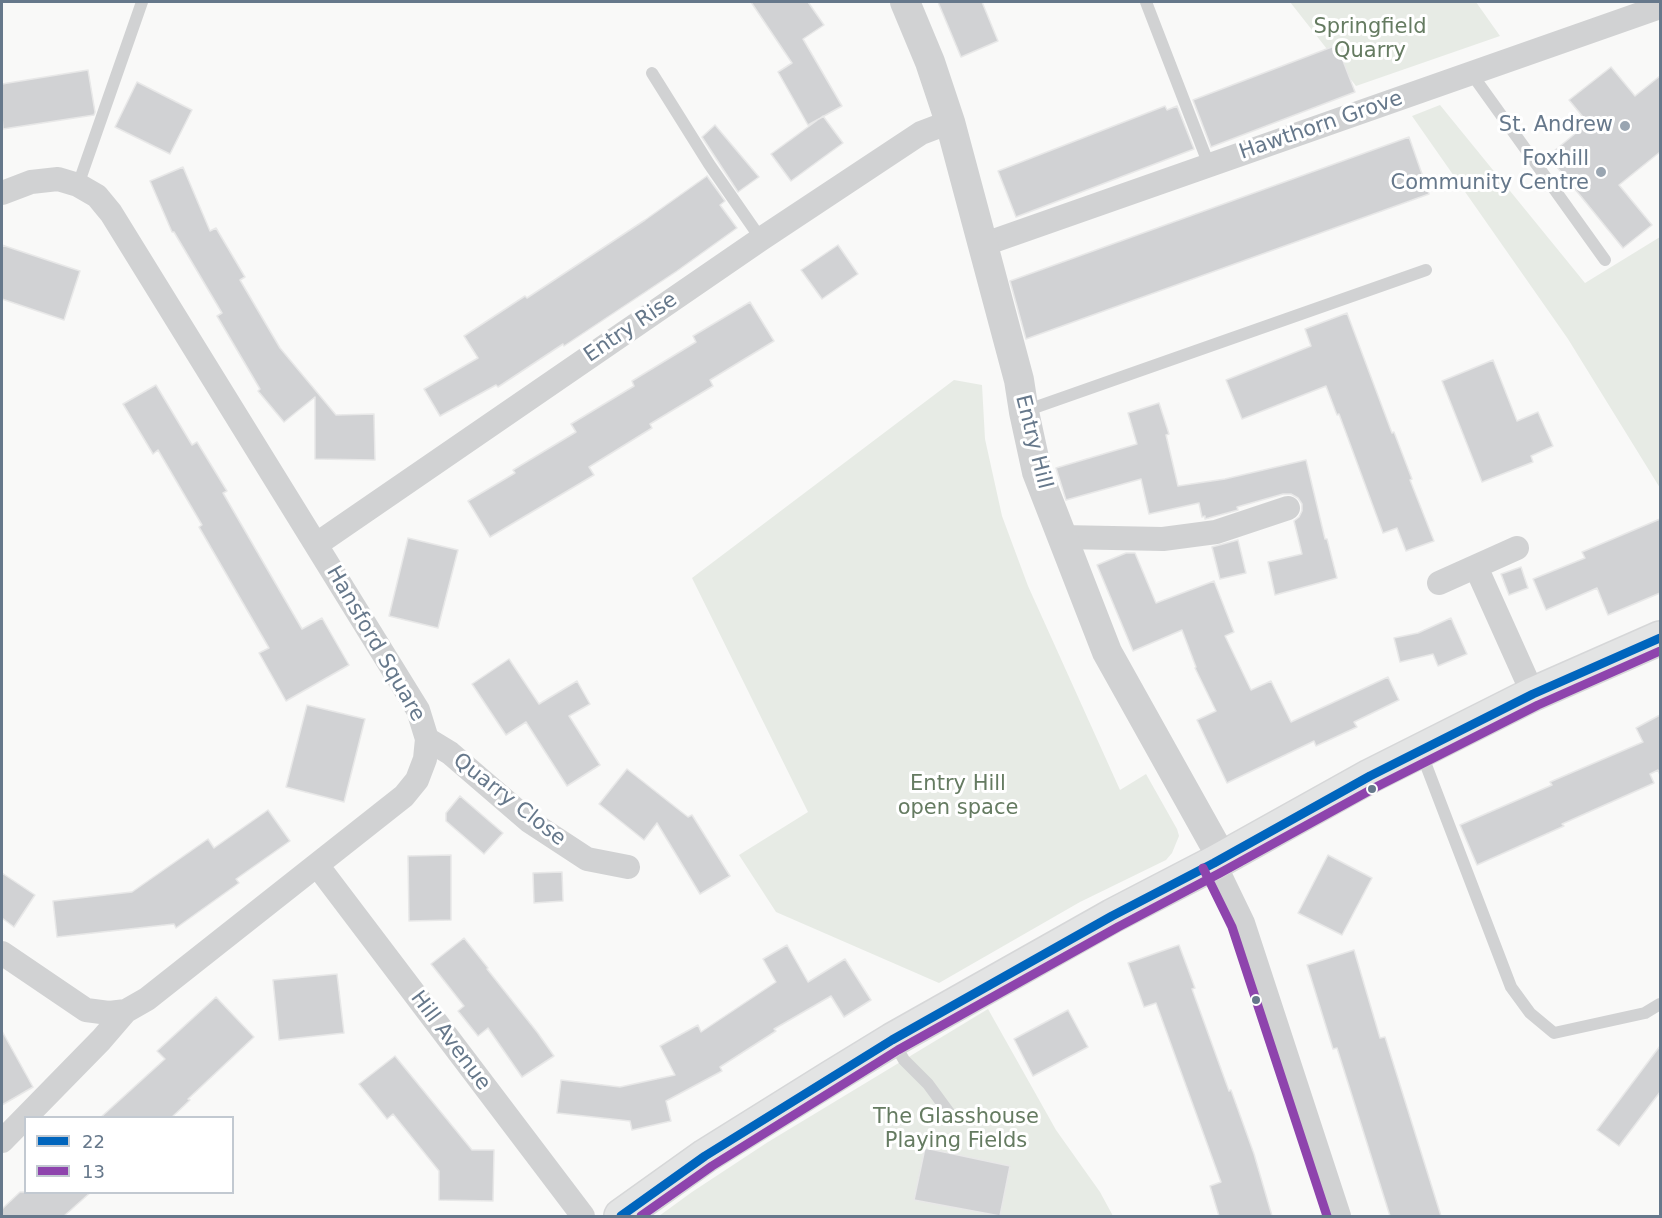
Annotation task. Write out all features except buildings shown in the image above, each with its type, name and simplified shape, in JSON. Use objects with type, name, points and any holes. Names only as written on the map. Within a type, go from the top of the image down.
[{"type":"main road","points":[[621,1216],[705,1156],[892,1040],[1112,916],[1218,861],[1370,776],[1533,694],[1660,638]]},
{"type":"street","name":"Entry Hill","points":[[905,2],[930,62],[950,122],[1019,380],[1037,472],[1107,652],[1218,861]]},
{"type":"street","name":"Hawthorn Grove","points":[[982,245],[1660,7]]},
{"type":"street","name":"Entry Rise","points":[[317,544],[761,239],[921,133],[950,122]]},
{"type":"street","name":"Hansford Square","points":[[2,193],[31,182],[58,179],[78,184],[97,196],[111,213],[418,710],[427,739],[425,759],[417,780],[404,796],[147,999],[126,1011]]},
{"type":"street","points":[[1062,537],[1163,538],[1216,532],[1288,508]]},
{"type":"street","points":[[1439,584],[1517,548]]},
{"type":"street","points":[[1476,567],[1533,694]]},
{"type":"street","name":"Quarry Close","points":[[427,739],[450,753],[529,821],[587,859],[628,867]]},
{"type":"street","points":[[1218,861],[1243,923],[1340,1216]]},
{"type":"street","name":"Hill Avenue","points":[[317,865],[584,1216]]},
{"type":"street","points":[[2,953],[86,1010],[109,1013],[126,1011]]},
{"type":"street","points":[[27,1116],[126,1011]]},
{"type":"street","points":[[2,1141],[24,1119]]},
{"type":"lane","points":[[78,184],[142,2]]},
{"type":"lane","points":[[1146,2],[1209,165]]},
{"type":"lane","points":[[652,73],[709,164],[761,239]]},
{"type":"lane","points":[[1471,73],[1605,260]]},
{"type":"lane","points":[[1024,412],[1426,270]]},
{"type":"lane","points":[[1420,751],[1512,987],[1530,1013],[1554,1033],[1646,1013],[1660,1004]]},
{"type":"lane","points":[[892,1040],[904,1060],[928,1084],[950,1114]]},
{"type":"green space","name":"Springfield Quarry","points":[[1290,2],[1476,2],[1500,36],[1356,86]]},
{"type":"green space","points":[[1440,105],[1585,283],[1660,237],[1660,488],[1568,339],[1412,116]]},
{"type":"green space","name":"Entry Hill open space","points":[[954,380],[982,385],[985,439],[1002,516],[1028,586],[1120,790],[1146,774],[1179,836],[1172,853],[1166,860],[1080,902],[939,983],[776,912],[739,855],[808,812],[692,578]]},
{"type":"green space","name":"The Glasshouse Playing Fields","points":[[988,1009],[1056,1130],[1100,1192],[1113,1216],[659,1216],[768,1142]]},
{"type":"transit line","name":"22","points":[[621,1216],[705,1156],[892,1040],[1112,916],[1214,863],[1370,776],[1533,694],[1660,638]]},
{"type":"transit line","name":"13","points":[[641,1216],[712,1166],[898,1050],[1118,927],[1376,787],[1538,705],[1660,651]]},
{"type":"transit line","name":"13","points":[[1203,868],[1232,927],[1327,1216]]},
{"type":"place","name":"St. Andrew","points":[[1625,126]]},
{"type":"place","name":"Foxhill Community Centre","points":[[1601,172]]}]
